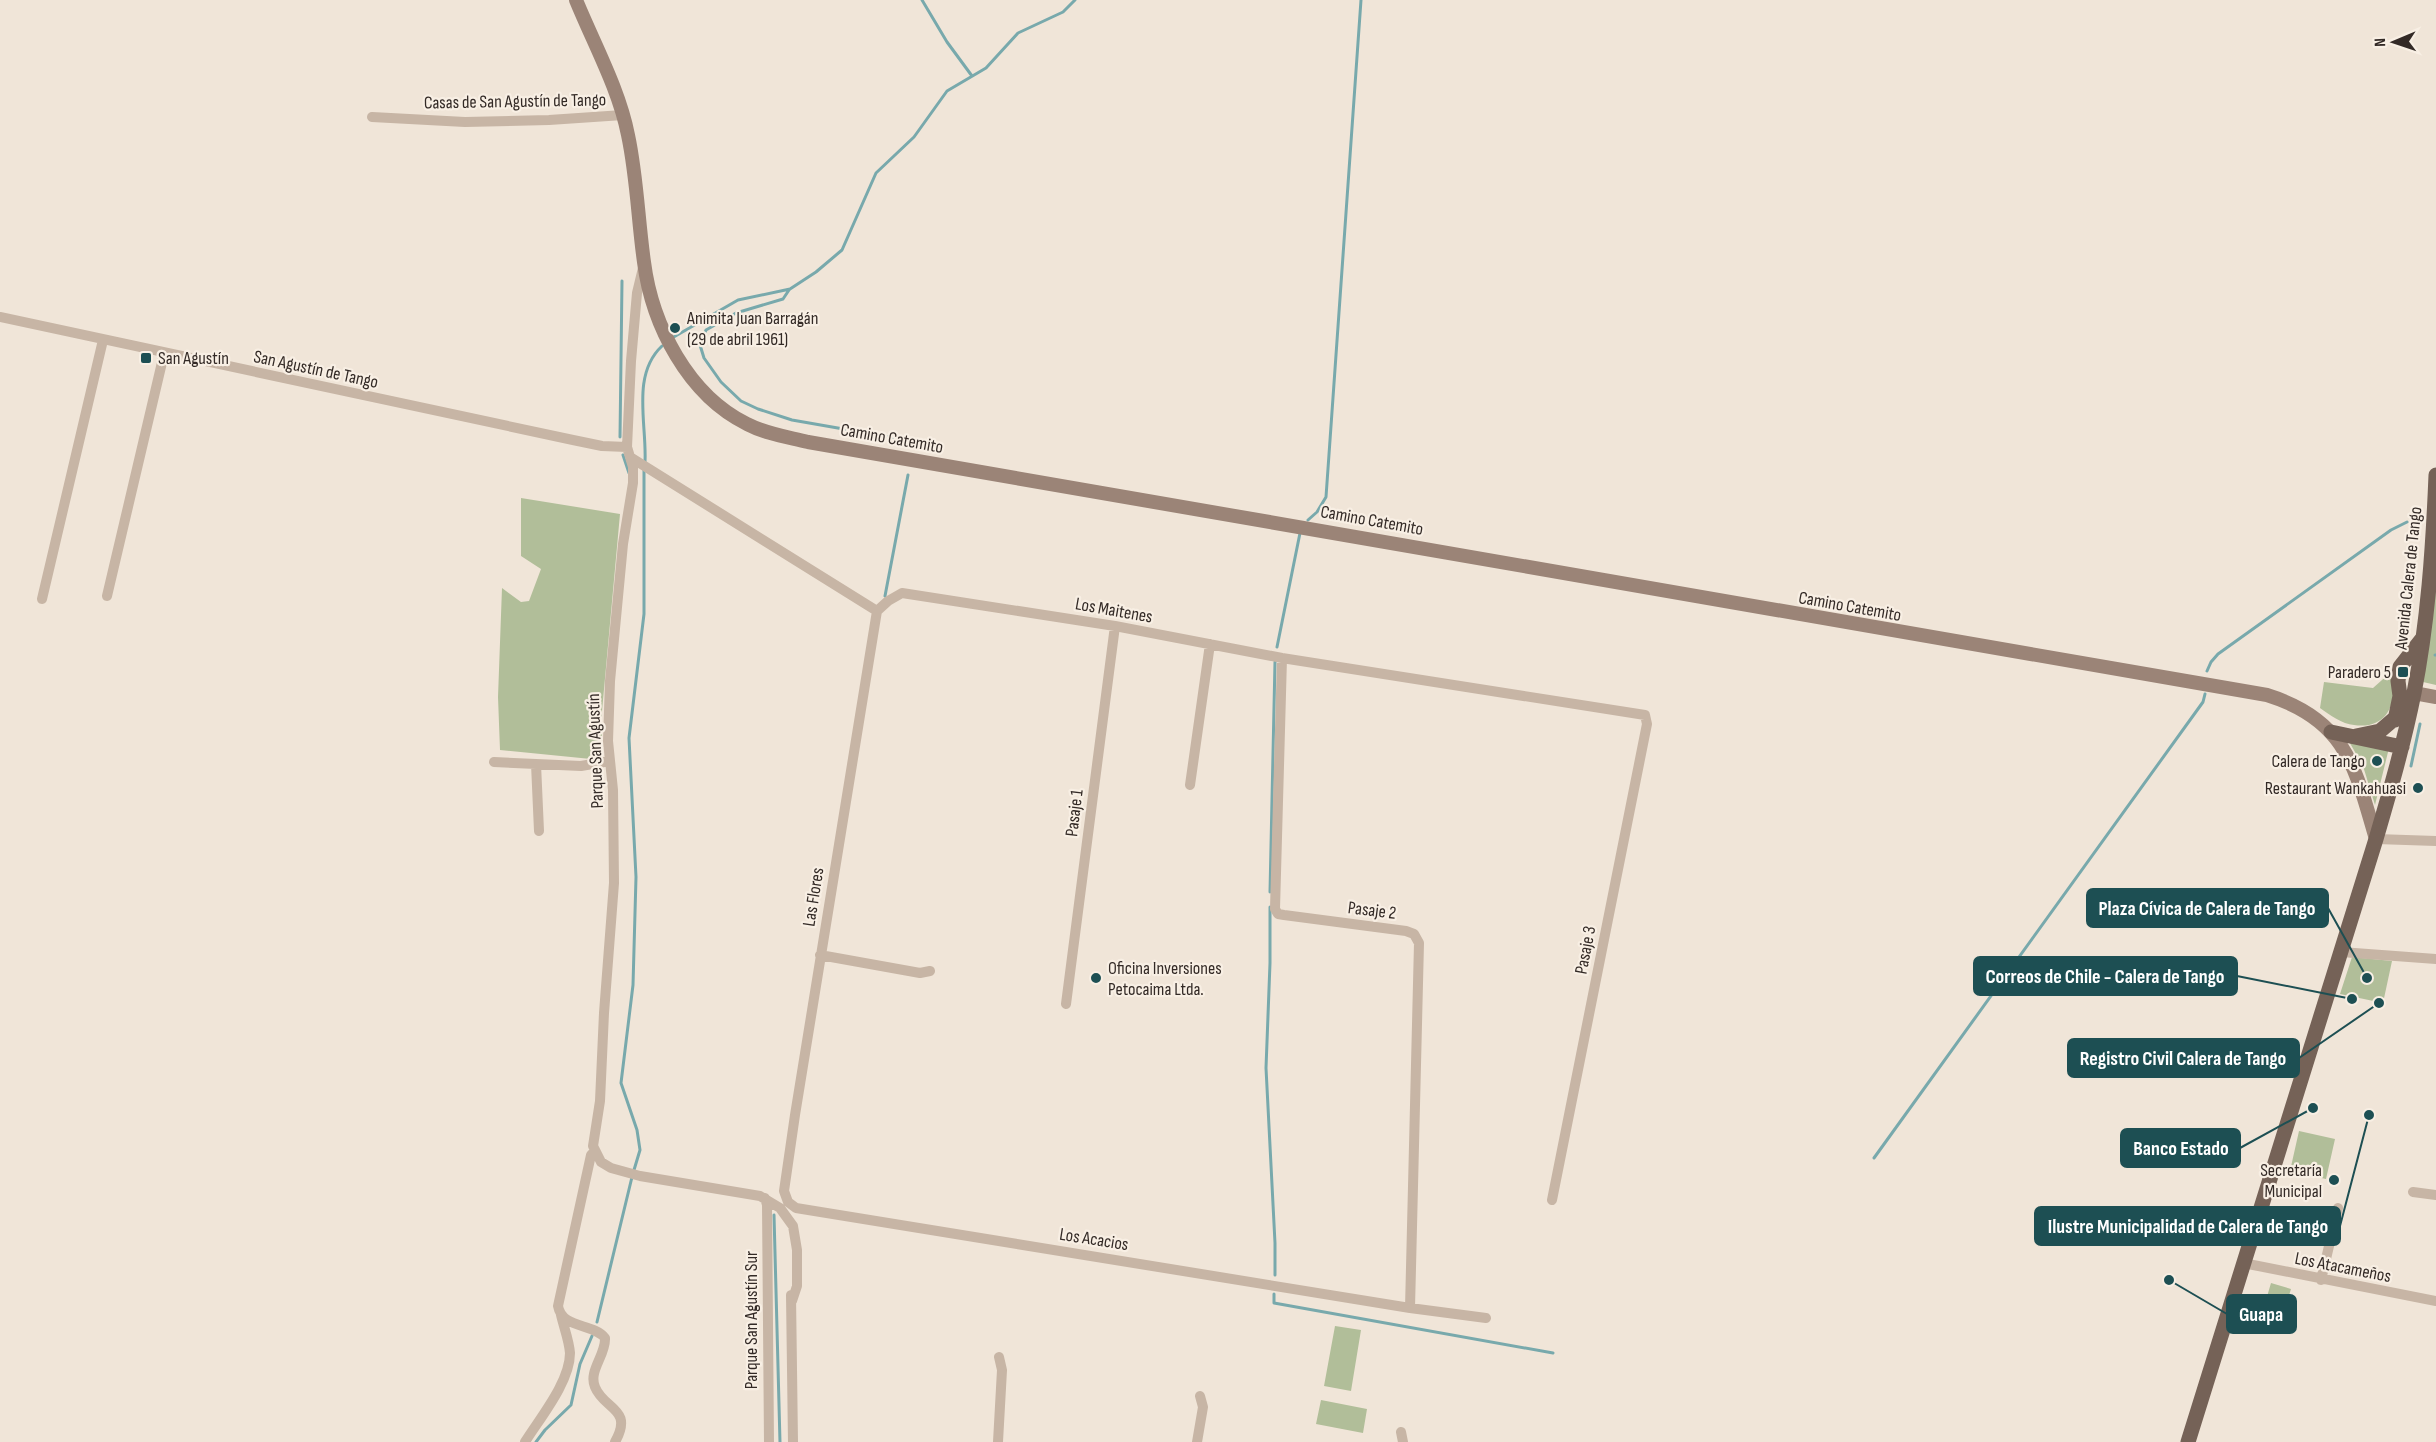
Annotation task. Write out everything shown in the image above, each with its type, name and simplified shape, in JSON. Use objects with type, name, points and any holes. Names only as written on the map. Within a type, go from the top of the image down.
[{"type":"main road","name":"Camino Catemito","points":[[576,0],[623,115],[634,169],[644,263],[655,314],[666,339],[679,359],[714,402],[747,424],[780,435],[1325,530],[1714,601],[2255,692],[2298,707],[2331,732],[2357,773],[2376,839]]},
{"type":"main road","name":"Avenida Calera de Tango","points":[[2188,1442],[2376,839],[2402,747],[2414,693],[2422,638],[2431,565],[2436,476]]},
{"type":"main road","points":[[2395,720],[2400,696],[2398,681],[2402,663],[2422,638]]},
{"type":"main road","points":[[2398,681],[2405,690],[2436,697]]},
{"type":"main road","points":[[2356,736],[2380,731],[2395,720],[2414,693]]},
{"type":"main road","points":[[2331,732],[2402,747]]},
{"type":"street","name":"Casas de San Agustín de Tango","points":[[372,117],[465,122],[623,115]]},
{"type":"street","name":"Parque San Agustín","points":[[525,1442],[564,1380],[569,1363],[570,1351],[559,1299],[591,1155],[595,1151],[593,1138],[600,1101],[614,883],[609,681],[622,555],[633,483],[635,315],[644,263]]},
{"type":"street","points":[[635,315],[649,311],[655,314]]},
{"type":"street","name":"San Agustín de Tango","points":[[0,318],[602,446],[632,455]]},
{"type":"street","points":[[42,599],[103,340]]},
{"type":"street","points":[[107,596],[164,354]]},
{"type":"street","points":[[632,455],[648,468],[877,611]]},
{"type":"street","name":"Los Maitenes","points":[[877,611],[902,593],[1115,626],[1282,658],[1638,714]]},
{"type":"street","name":"Las Flores","points":[[784,1188],[877,611]]},
{"type":"street","name":"Pasaje 1","points":[[1066,1004],[1115,626]]},
{"type":"street","points":[[1191,785],[1210,644]]},
{"type":"street","name":"Pasaje 2","points":[[1282,658],[1275,909],[1278,914],[1406,931],[1414,934],[1419,943],[1410,1308]]},
{"type":"street","name":"Pasaje 3","points":[[1552,1200],[1647,724],[1646,715],[1638,714]]},
{"type":"street","points":[[494,762],[581,766],[610,761]]},
{"type":"street","points":[[536,764],[539,831]]},
{"type":"street","points":[[2376,839],[2436,841]]},
{"type":"street","points":[[2341,952],[2436,959]]},
{"type":"street","points":[[820,955],[920,973],[930,971]]},
{"type":"street","points":[[595,1151],[605,1165],[619,1171],[765,1198],[784,1212],[791,1221],[797,1253],[797,1286],[792,1301],[793,1442]]},
{"type":"street","name":"Los Acacios","points":[[784,1188],[785,1198],[796,1208],[1410,1308],[1486,1318]]},
{"type":"street","points":[[2413,1192],[2436,1195]]},
{"type":"street","name":"Parque San Agustín Sur","points":[[765,1198],[768,1211],[769,1442]]},
{"type":"street","points":[[2321,1280],[2338,1208]]},
{"type":"street","name":"Los Atacameños","points":[[2243,1263],[2436,1301]]},
{"type":"street","points":[[561,1315],[567,1321],[600,1333],[606,1338],[593,1384],[615,1408],[620,1418],[621,1426],[615,1442]]},
{"type":"street","points":[[998,1442],[1002,1371],[999,1358]]},
{"type":"street","points":[[1197,1442],[1203,1407],[1200,1396]]},
{"type":"green space","points":[[521,498],[620,514],[602,711],[602,748],[591,759],[500,750],[498,697],[502,588],[521,602],[529,601],[541,569],[521,556]]},
{"type":"green space","points":[[2436,564],[2436,685],[2423,682]]},
{"type":"green space","points":[[2391,672],[2392,703],[2383,718],[2375,723],[2366,725],[2345,723],[2320,708],[2324,682],[2373,688]]},
{"type":"green space","points":[[2347,738],[2389,748],[2375,805],[2363,766]]},
{"type":"green space","points":[[2352,957],[2392,961],[2383,1003],[2340,994]]},
{"type":"green space","points":[[2299,1131],[2335,1139],[2326,1179],[2290,1171]]},
{"type":"green space","points":[[2271,1283],[2291,1289],[2286,1305],[2266,1300]]},
{"type":"green space","points":[[1335,1326],[1361,1330],[1351,1391],[1324,1386]]},
{"type":"green space","points":[[1321,1400],[1367,1409],[1363,1433],[1316,1424]]},
{"type":"waterway","points":[[922,0],[947,42],[972,76]]},
{"type":"waterway","points":[[672,338],[738,300],[790,289],[816,272],[842,250],[876,173],[914,137],[947,91],[986,68],[1018,33],[1063,12],[1075,0]]},
{"type":"waterway","points":[[1308,520],[1317,512],[1326,497],[1361,0]]},
{"type":"waterway","points":[[620,437],[622,281]]},
{"type":"waterway","points":[[789,290],[783,299],[736,313],[706,330],[700,345],[704,358],[721,382],[741,401],[758,409],[792,420],[895,438],[903,442],[906,447]]},
{"type":"waterway","points":[[645,462],[644,385],[652,358],[662,346]]},
{"type":"waterway","points":[[623,455],[629,473]]},
{"type":"waterway","points":[[634,1170],[640,1150],[637,1130],[621,1083],[633,985],[636,877],[629,738],[644,614],[644,469]]},
{"type":"waterway","points":[[885,596],[908,475]]},
{"type":"waterway","points":[[2207,671],[2218,654],[2391,530],[2407,522]]},
{"type":"waterway","points":[[1277,647],[1300,533]]},
{"type":"waterway","points":[[1270,892],[1275,662]]},
{"type":"waterway","points":[[1874,1158],[2203,702],[2205,694]]},
{"type":"waterway","points":[[2411,766],[2420,724]]},
{"type":"waterway","points":[[1270,907],[1266,1068],[1275,1275]]},
{"type":"waterway","points":[[597,1322],[632,1177]]},
{"type":"waterway","points":[[774,1215],[780,1442]]},
{"type":"waterway","points":[[1274,1294],[1274,1303],[1553,1353]]},
{"type":"waterway","points":[[536,1442],[571,1405],[580,1364],[592,1336]]},
{"type":"place","name":"Animita Juan Barragán (29 de abril 1961)","points":[[675,328]]},
{"type":"place","name":"San Agustín","points":[[146,358]]},
{"type":"place","name":"Paradero 5","points":[[2403,672]]},
{"type":"place","name":"Calera de Tango","points":[[2377,761]]},
{"type":"place","name":"Restaurant Wankahuasi","points":[[2418,788]]},
{"type":"place","name":"Oficina Inversiones Petocaima Ltda.","points":[[1096,978]]},
{"type":"place","name":"Plaza Cívica de Calera de Tango","points":[[2367,978]]},
{"type":"place","name":"Correos de Chile - Calera de Tango","points":[[2352,999]]},
{"type":"place","name":"Registro Civil Calera de Tango","points":[[2379,1003]]},
{"type":"place","name":"Banco Estado","points":[[2313,1108]]},
{"type":"place","name":"Ilustre Municipalidad de Calera de Tango","points":[[2369,1115]]},
{"type":"place","name":"Secretaría Municipal","points":[[2334,1180]]},
{"type":"place","name":"Guapa","points":[[2169,1280]]}]
